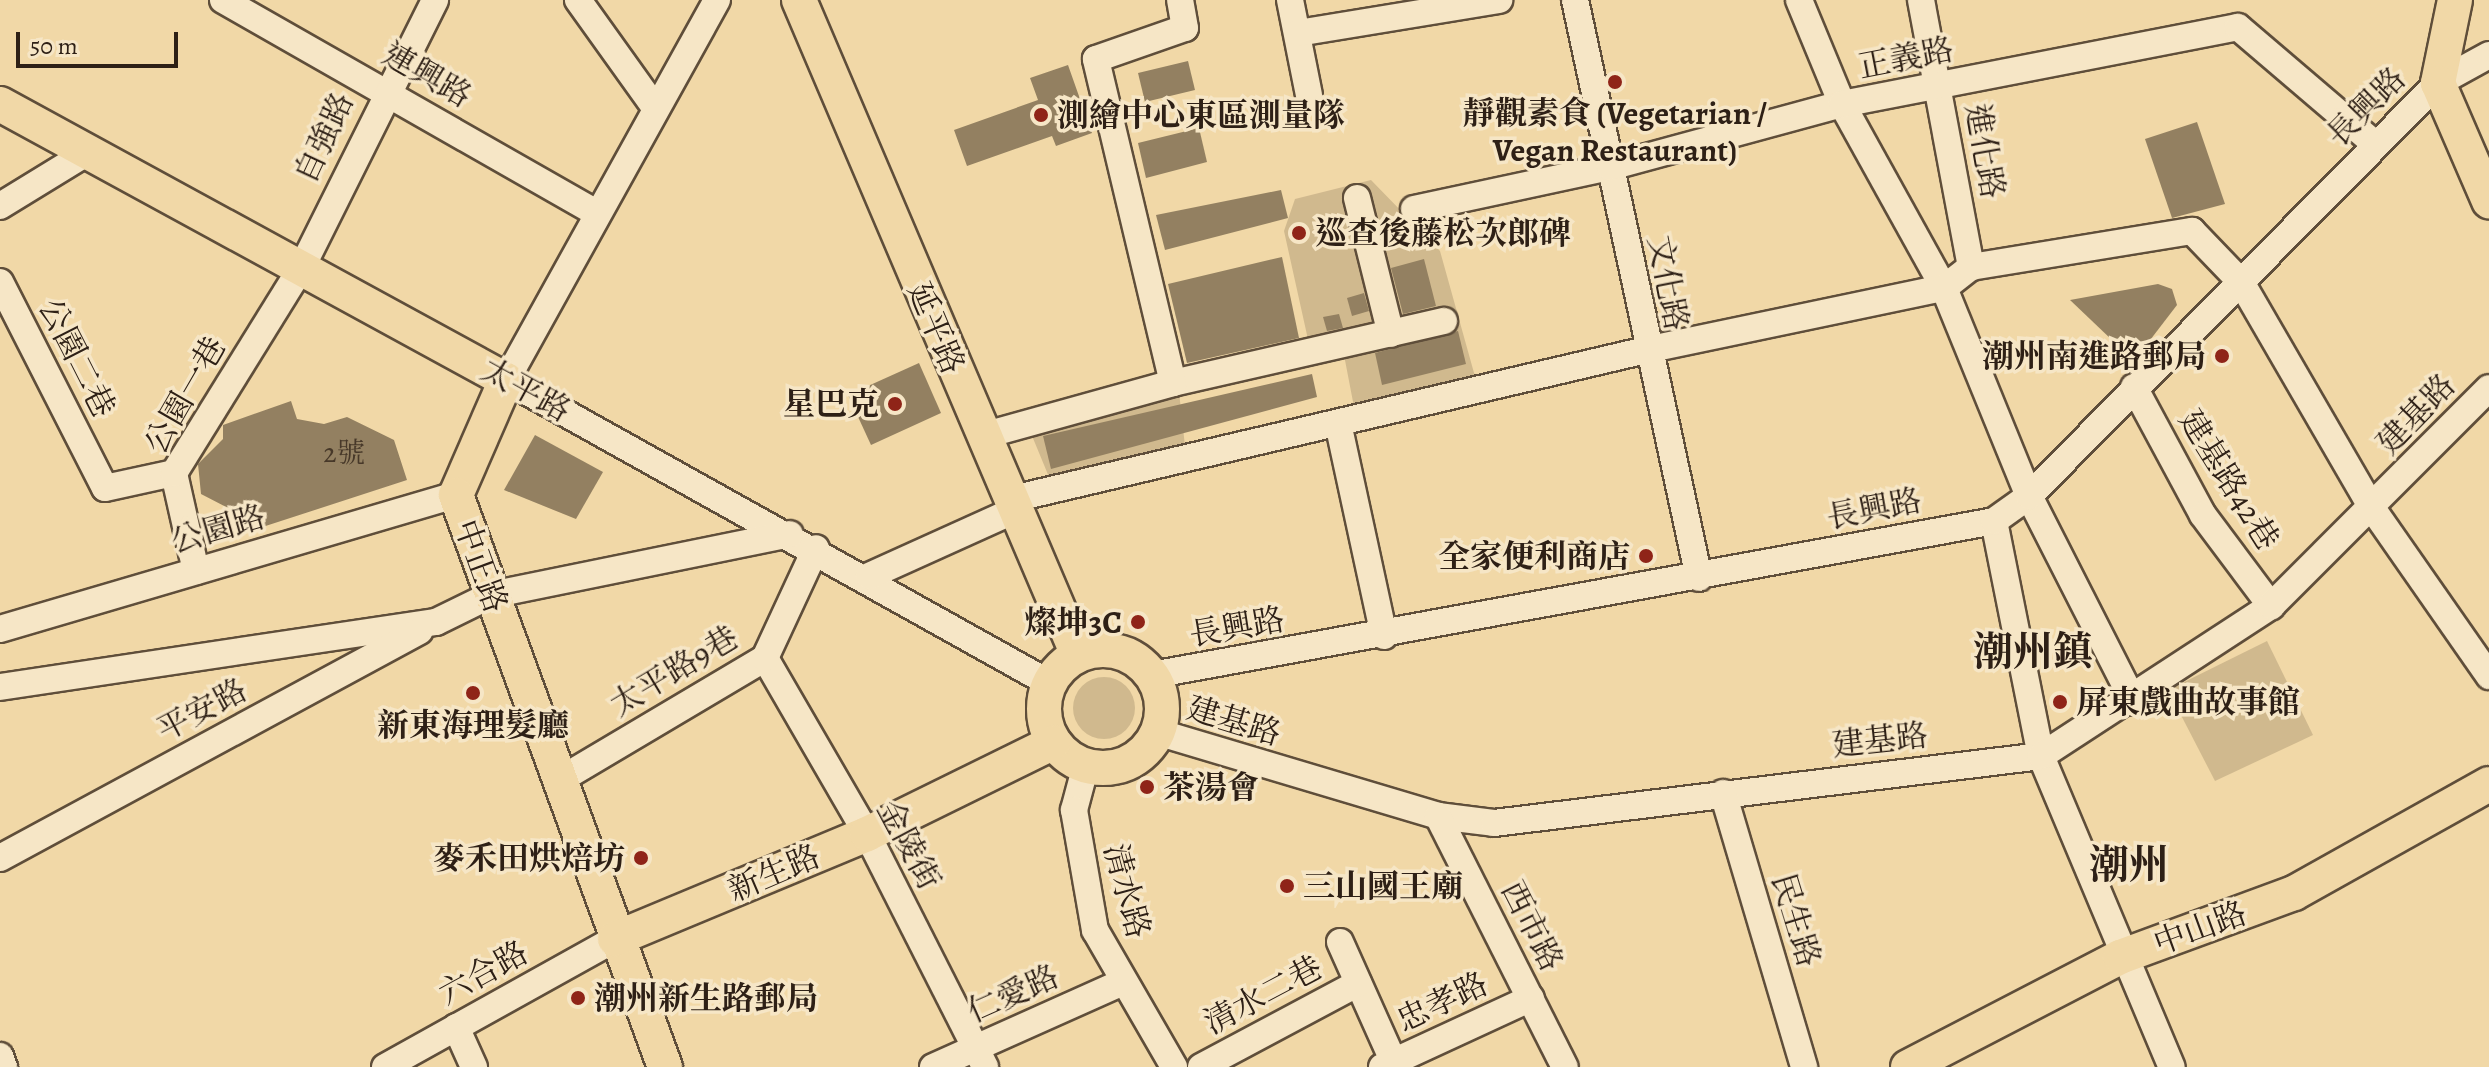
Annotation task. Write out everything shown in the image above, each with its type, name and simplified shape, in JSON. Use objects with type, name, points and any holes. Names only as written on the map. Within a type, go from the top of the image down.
[{"type":"main road","name":"延平路","points":[[799,0],[1010,505],[1078,655]]},
{"type":"main road","points":[[2455,0],[2438,83],[2489,201]]},
{"type":"main road","name":"太平路","points":[[0,104],[85,154],[303,265],[506,380]]},
{"type":"main road","name":"中正路","points":[[506,380],[456,495],[615,939]]},
{"type":"main road","points":[[1125,654],[1152,675],[1162,713],[1157,732],[1127,762],[1086,765],[1054,742],[1043,709],[1049,683],[1078,655],[1125,654]]},
{"type":"main road","name":"新生路","points":[[615,939],[867,834],[1054,742]]},
{"type":"main road","name":"中山路","points":[[1908,1067],[2120,957],[2294,893],[2489,784]]},
{"type":"main road","points":[[615,939],[665,1067]]},
{"type":"street","name":"連興路","points":[[223,0],[595,212]]},
{"type":"street","name":"自強路","points":[[303,265],[384,89],[435,0]]},
{"type":"street","points":[[578,0],[654,106]]},
{"type":"street","name":"中正路","points":[[506,380],[595,212],[717,0]]},
{"type":"street","points":[[1173,383],[1096,59],[1185,28],[1180,0]]},
{"type":"street","points":[[1290,0],[1309,95]]},
{"type":"street","points":[[1298,33],[1499,0]]},
{"type":"street","name":"文化路","points":[[1575,0],[1646,350],[1699,578]]},
{"type":"street","points":[[1799,0],[1842,104],[1944,288],[2029,496],[2134,702]]},
{"type":"street","name":"進化路","points":[[1921,0],[1971,267]]},
{"type":"street","name":"正義路","points":[[1414,209],[1610,167],[1842,104],[2238,27],[2375,144]]},
{"type":"street","name":"長興路","points":[[1152,675],[1384,636],[1994,521],[2029,496],[2438,83],[2489,55]]},
{"type":"street","points":[[0,206],[85,154]]},
{"type":"street","points":[[1357,198],[1391,334]]},
{"type":"street","points":[[869,576],[1010,505],[1646,350],[1944,288],[1971,267],[2192,231],[2241,282],[2372,508],[2489,676]]},
{"type":"street","name":"公園一巷","points":[[196,571],[174,473],[303,265]]},
{"type":"street","name":"公園二巷","points":[[0,282],[105,488],[174,473]]},
{"type":"street","points":[[982,436],[1173,383],[1444,321]]},
{"type":"street","name":"太平路","points":[[506,380],[869,576],[1049,683]]},
{"type":"street","name":"建基路42巷","points":[[2134,387],[2203,515],[2271,606]]},
{"type":"street","name":"建基路","points":[[1157,732],[1438,816],[1494,823],[2041,756],[2134,702],[2271,606],[2489,388]]},
{"type":"street","points":[[1338,423],[1384,636]]},
{"type":"street","name":"公園路","points":[[0,629],[456,495]]},
{"type":"street","points":[[1994,521],[2041,756],[2120,957],[2172,1067]]},
{"type":"street","name":"平安路","points":[[0,858],[491,595],[790,534]]},
{"type":"street","name":"太平路9巷","points":[[558,781],[765,658],[816,548]]},
{"type":"street","points":[[0,687],[436,622]]},
{"type":"street","name":"金陵街","points":[[765,658],[867,834],[980,1058]]},
{"type":"street","name":"清水路","points":[[1086,765],[1074,810],[1081,873],[1095,930],[1121,983],[1174,1067]]},
{"type":"street","name":"民生路","points":[[1723,793],[1804,1067]]},
{"type":"street","name":"西市路","points":[[1438,816],[1565,1067]]},
{"type":"street","name":"六合路","points":[[385,1067],[615,939]]},
{"type":"street","points":[[1340,942],[1390,1065]]},
{"type":"street","name":"仁愛路","points":[[933,1067],[980,1058],[1121,983]]},
{"type":"street","name":"清水二巷","points":[[1201,1067],[1358,983]]},
{"type":"street","name":"忠孝路","points":[[1390,1065],[1531,998]]},
{"type":"street","points":[[456,1027],[474,1067]]},
{"type":"street","points":[[0,1056],[4,1067]]},
{"type":"shaded area","points":[[1371,180],[1440,251],[1476,380],[1354,407],[1344,355],[1179,392],[1185,446],[1049,477],[1023,414],[1309,344],[1284,231],[1295,199]]},
{"type":"shaded area","points":[[2267,641],[2313,735],[2215,781],[2168,690]]},
{"type":"shaded area","points":[[1104,677],[1116,679],[1126,686],[1133,696],[1133,720],[1126,730],[1116,737],[1104,739],[1092,737],[1082,730],[1075,720],[1073,708],[1075,696],[1082,686],[1092,679]]},
{"type":"building","points":[[1188,61],[1195,90],[1145,102],[1138,73]]},
{"type":"building","name":"測繪中心東區測量隊","points":[[1068,65],[1092,133],[1056,146],[1052,136],[967,166],[954,130],[1038,100],[1030,78]]},
{"type":"building","points":[[2197,122],[2225,204],[2172,218],[2145,139]]},
{"type":"building","points":[[1199,128],[1207,162],[1146,178],[1138,143]]},
{"type":"building","points":[[1281,190],[1288,218],[1165,250],[1156,215]]},
{"type":"building","points":[[1282,257],[1299,338],[1187,363],[1168,284]]},
{"type":"building","points":[[1424,259],[1436,306],[1403,314],[1391,268]]},
{"type":"building","points":[[2158,284],[2172,289],[2177,305],[2134,361],[2070,300]]},
{"type":"building","points":[[1364,293],[1369,311],[1352,316],[1347,298]]},
{"type":"building","points":[[1339,314],[1343,328],[1327,331],[1323,317]]},
{"type":"building","points":[[1458,331],[1466,364],[1382,385],[1375,353]]},
{"type":"building","name":"星巴克","points":[[919,363],[941,413],[871,445],[848,395]]},
{"type":"building","points":[[1312,374],[1317,397],[1051,469],[1043,436]]},
{"type":"building","points":[[291,401],[297,419],[324,424],[347,417],[394,440],[407,480],[238,535],[230,509],[201,494],[198,464],[223,439],[223,425]]},
{"type":"building","points":[[535,435],[603,472],[576,519],[504,490]]},
{"type":"place","name":"靜觀素食 (Vegetarian / Vegan Restaurant)","points":[[1615,82]]},
{"type":"place","name":"測繪中心東區測量隊","points":[[1041,115]]},
{"type":"place","name":"巡查後藤松次郎碑","points":[[1299,233]]},
{"type":"place","name":"潮州南進路郵局","points":[[2222,356]]},
{"type":"place","name":"星巴克","points":[[895,404]]},
{"type":"place","name":"全家便利商店","points":[[1646,556]]},
{"type":"place","name":"燦坤3C","points":[[1138,622]]},
{"type":"place","name":"新東海理髮廳","points":[[473,693]]},
{"type":"place","name":"屏東戲曲故事館","points":[[2060,702]]},
{"type":"place","name":"茶湯會","points":[[1147,787]]},
{"type":"place","name":"麥禾田烘焙坊","points":[[641,858]]},
{"type":"place","name":"三山國王廟","points":[[1287,886]]},
{"type":"place","name":"潮州新生路郵局","points":[[578,998]]},
{"type":"district","name":"潮州鎮","points":[[2033,652]]},
{"type":"district","name":"潮州","points":[[2129,865]]}]
